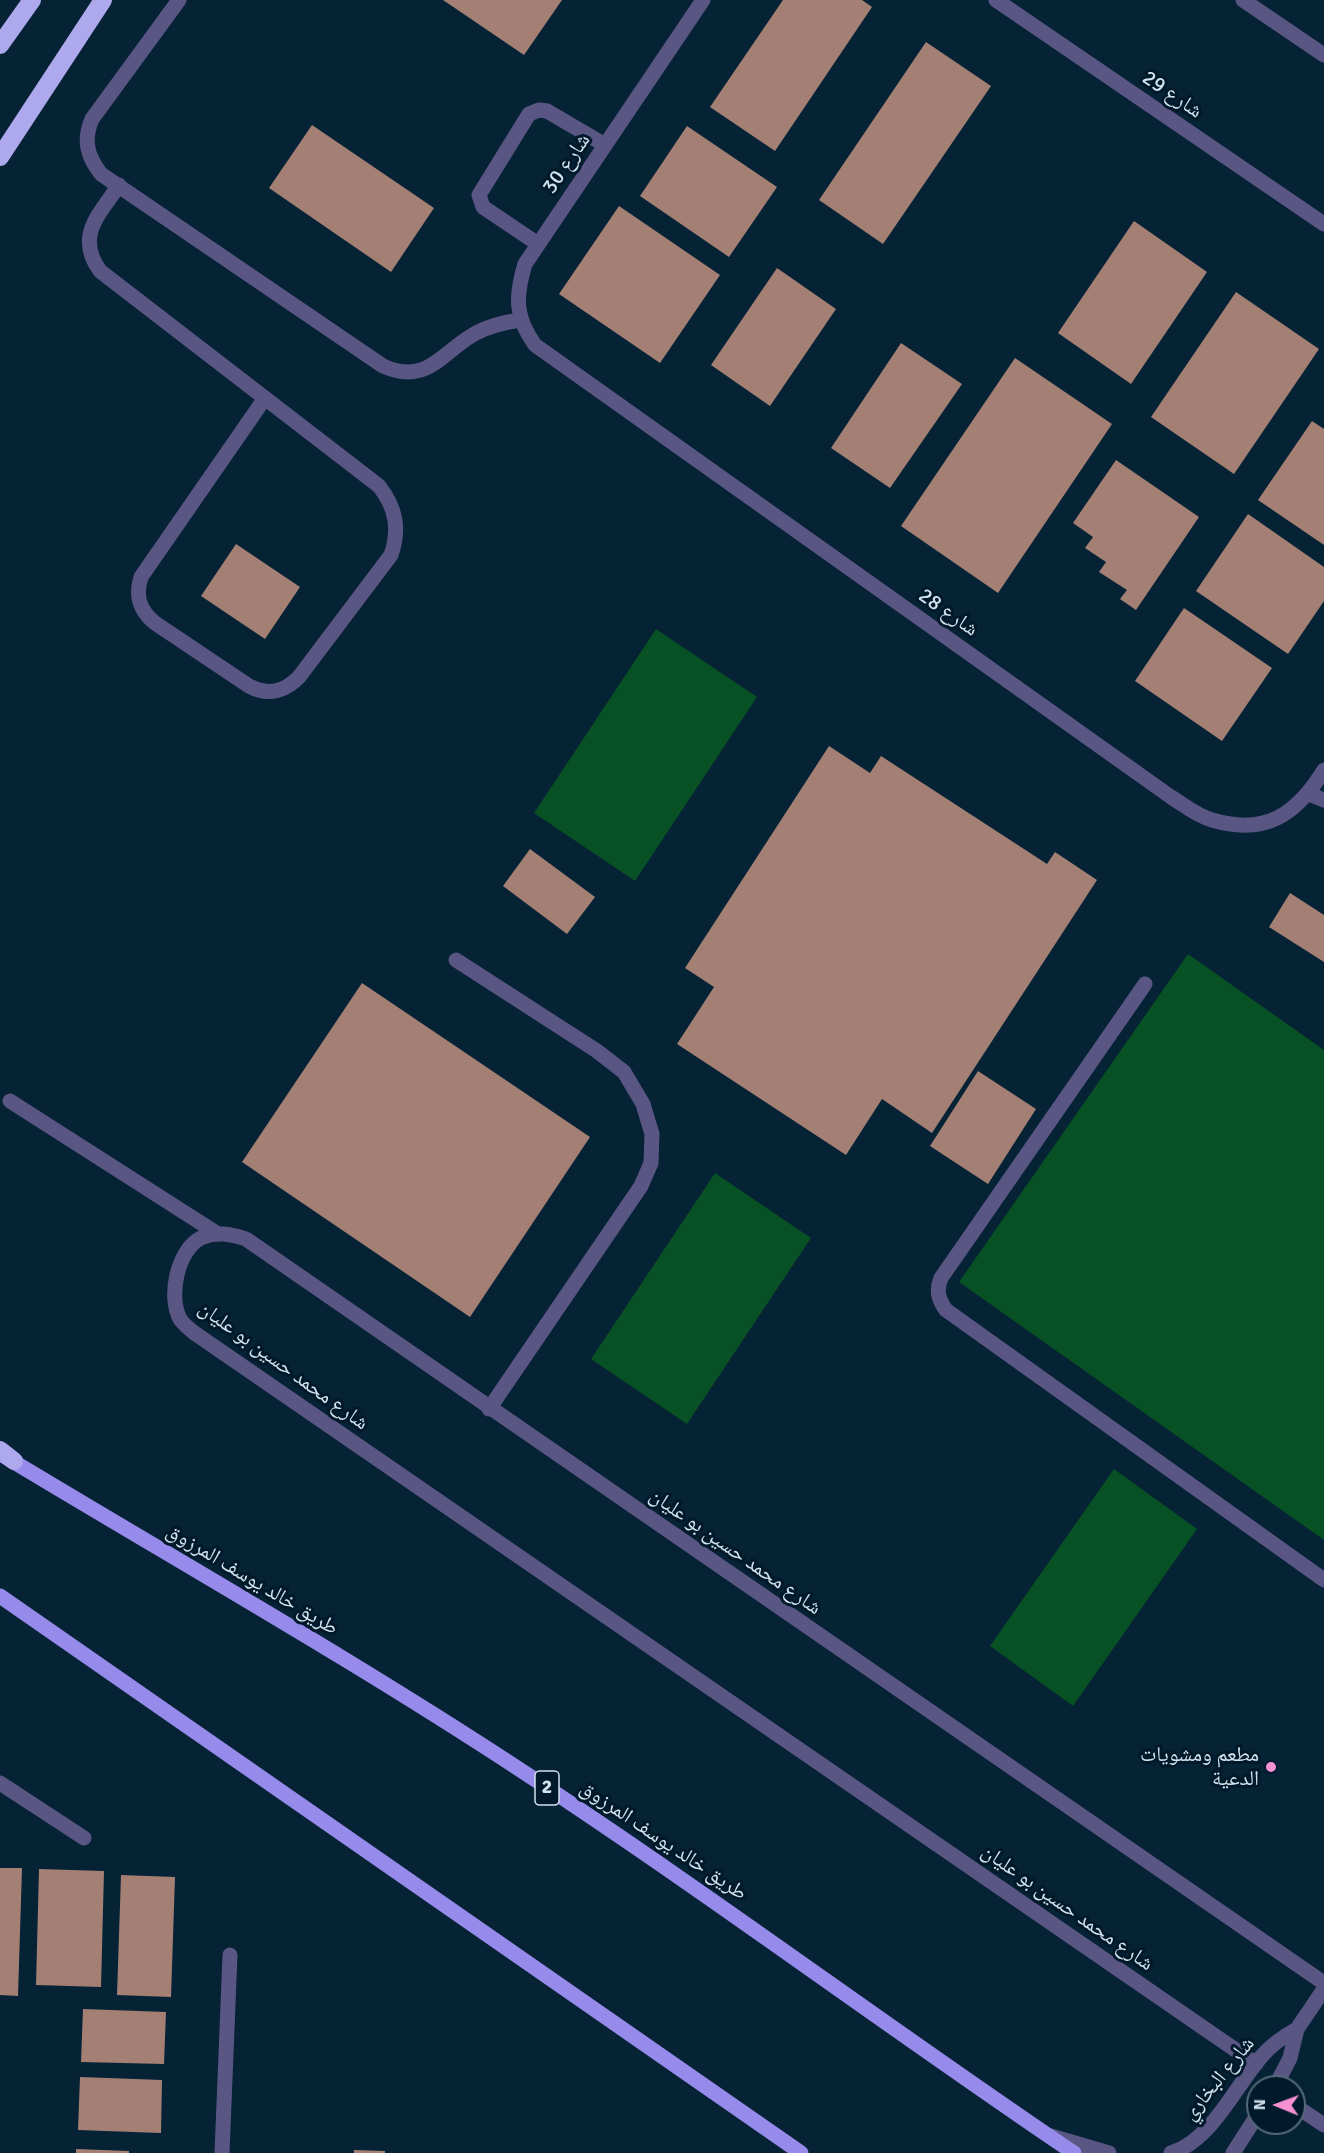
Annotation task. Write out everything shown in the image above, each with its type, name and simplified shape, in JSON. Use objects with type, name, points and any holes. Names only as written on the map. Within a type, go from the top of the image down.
[{"type":"highway","points":[[0,45],[32,0]]},
{"type":"highway","points":[[0,157],[103,0]]},
{"type":"main road","name":"طريق خالد يوسف المرزوق","points":[[5,1455],[389,1687],[523,1772],[666,1867],[1074,2153]]},
{"type":"main road","points":[[0,1596],[801,2153]]},
{"type":"street","points":[[179,0],[92,119],[87,130],[88,154],[101,174],[383,366],[396,372],[408,373],[432,366],[475,334],[504,322],[520,320]]},
{"type":"street","name":"شارع 30","points":[[520,320],[518,306],[525,264],[703,0]]},
{"type":"street","name":"شارع 29","points":[[996,0],[1324,224]]},
{"type":"street","points":[[1243,0],[1324,55]]},
{"type":"street","points":[[538,244],[483,207],[479,195],[529,114],[539,110],[547,111],[605,145]]},
{"type":"street","points":[[119,185],[93,224],[88,247],[100,271],[265,398],[379,486],[389,498],[394,512],[397,526],[396,541],[391,555],[299,678],[281,691],[270,693],[249,686],[154,623],[140,607],[137,597],[141,578],[265,398]]},
{"type":"street","name":"شارع 28","points":[[520,320],[535,345],[550,358],[1189,808],[1210,820],[1240,826],[1278,819],[1309,794],[1324,770]]},
{"type":"street","points":[[1309,794],[1324,800]]},
{"type":"street","points":[[456,960],[597,1051],[624,1072],[644,1104],[651,1134],[651,1162],[641,1186],[489,1409]]},
{"type":"street","points":[[1145,984],[941,1278],[938,1286],[940,1303],[946,1310],[1324,1580]]},
{"type":"street","points":[[10,1101],[218,1234]]},
{"type":"street","name":"شارع محمد حسين بو عليان","points":[[1256,2064],[194,1332],[180,1318],[176,1307],[176,1278],[188,1249],[200,1239],[218,1234],[232,1234],[246,1239],[489,1409],[1324,1983]]},
{"type":"street","points":[[0,1783],[84,1838]]},
{"type":"street","points":[[222,2153],[230,1955]]},
{"type":"street","name":"شارع البخاري","points":[[1281,2075],[1290,2058],[1297,2029],[1324,1989]]},
{"type":"street","name":"شارع البخاري","points":[[1171,2153],[1195,2140],[1210,2125],[1268,2049],[1297,2029]]},
{"type":"street","points":[[1306,2112],[1324,2125]]},
{"type":"street","points":[[1233,2153],[1246,2133]]},
{"type":"street","points":[[1047,2134],[1109,2153]]},
{"type":"green space","points":[[656,629],[757,697],[635,881],[534,813]]},
{"type":"green space","points":[[1188,954],[1324,1050],[1324,1540],[959,1282]]},
{"type":"green space","points":[[715,1173],[811,1238],[687,1424],[591,1359]]},
{"type":"green space","points":[[1114,1469],[1197,1529],[1073,1706],[990,1646]]},
{"type":"building","points":[[443,0],[562,0],[524,55]]},
{"type":"building","points":[[783,0],[862,0],[872,7],[775,151],[710,107]]},
{"type":"building","points":[[926,42],[991,86],[883,244],[819,200]]},
{"type":"building","points":[[312,125],[434,208],[391,272],[269,188]]},
{"type":"building","points":[[687,126],[777,187],[729,257],[640,196]]},
{"type":"building","points":[[619,206],[720,275],[660,363],[559,294]]},
{"type":"building","points":[[1134,221],[1207,272],[1131,384],[1058,333]]},
{"type":"building","points":[[777,268],[836,309],[770,406],[711,365]]},
{"type":"building","points":[[1236,292],[1319,349],[1234,474],[1151,417]]},
{"type":"building","points":[[901,343],[962,384],[890,488],[831,448]]},
{"type":"building","points":[[1015,358],[1112,424],[998,593],[901,526]]},
{"type":"building","points":[[1312,421],[1324,429],[1324,545],[1258,500]]},
{"type":"building","points":[[1116,460],[1199,517],[1136,610],[1120,599],[1127,590],[1099,572],[1106,562],[1085,548],[1093,537],[1073,523]]},
{"type":"building","points":[[1248,514],[1324,567],[1324,601],[1288,654],[1196,591]]},
{"type":"building","points":[[236,544],[300,587],[265,639],[201,596]]},
{"type":"building","points":[[1184,608],[1272,668],[1222,741],[1135,681]]},
{"type":"building","points":[[829,746],[870,773],[881,756],[1047,864],[1055,852],[1097,880],[932,1133],[882,1099],[846,1155],[677,1044],[714,987],[685,968]]},
{"type":"building","points":[[530,849],[595,897],[567,934],[503,886]]},
{"type":"building","points":[[1290,893],[1324,915],[1324,962],[1269,927]]},
{"type":"building","points":[[362,983],[590,1137],[470,1317],[242,1162]]},
{"type":"building","points":[[978,1071],[1036,1109],[988,1184],[930,1146]]},
{"type":"building","points":[[0,1868],[22,1868],[18,1996],[0,1995]]},
{"type":"building","points":[[39,1869],[104,1871],[101,1987],[36,1985]]},
{"type":"building","points":[[121,1875],[175,1877],[171,1997],[117,1995]]},
{"type":"building","points":[[83,2009],[166,2012],[164,2064],[81,2062]]},
{"type":"building","points":[[80,2077],[162,2080],[161,2133],[78,2130]]},
{"type":"building","points":[[76,2149],[129,2151],[129,2153],[76,2153]]},
{"type":"building","points":[[354,2150],[385,2151],[385,2153],[354,2153]]},
{"type":"place","name":"مطعم ومشويات الدعية","points":[[1271,1767]]}]
